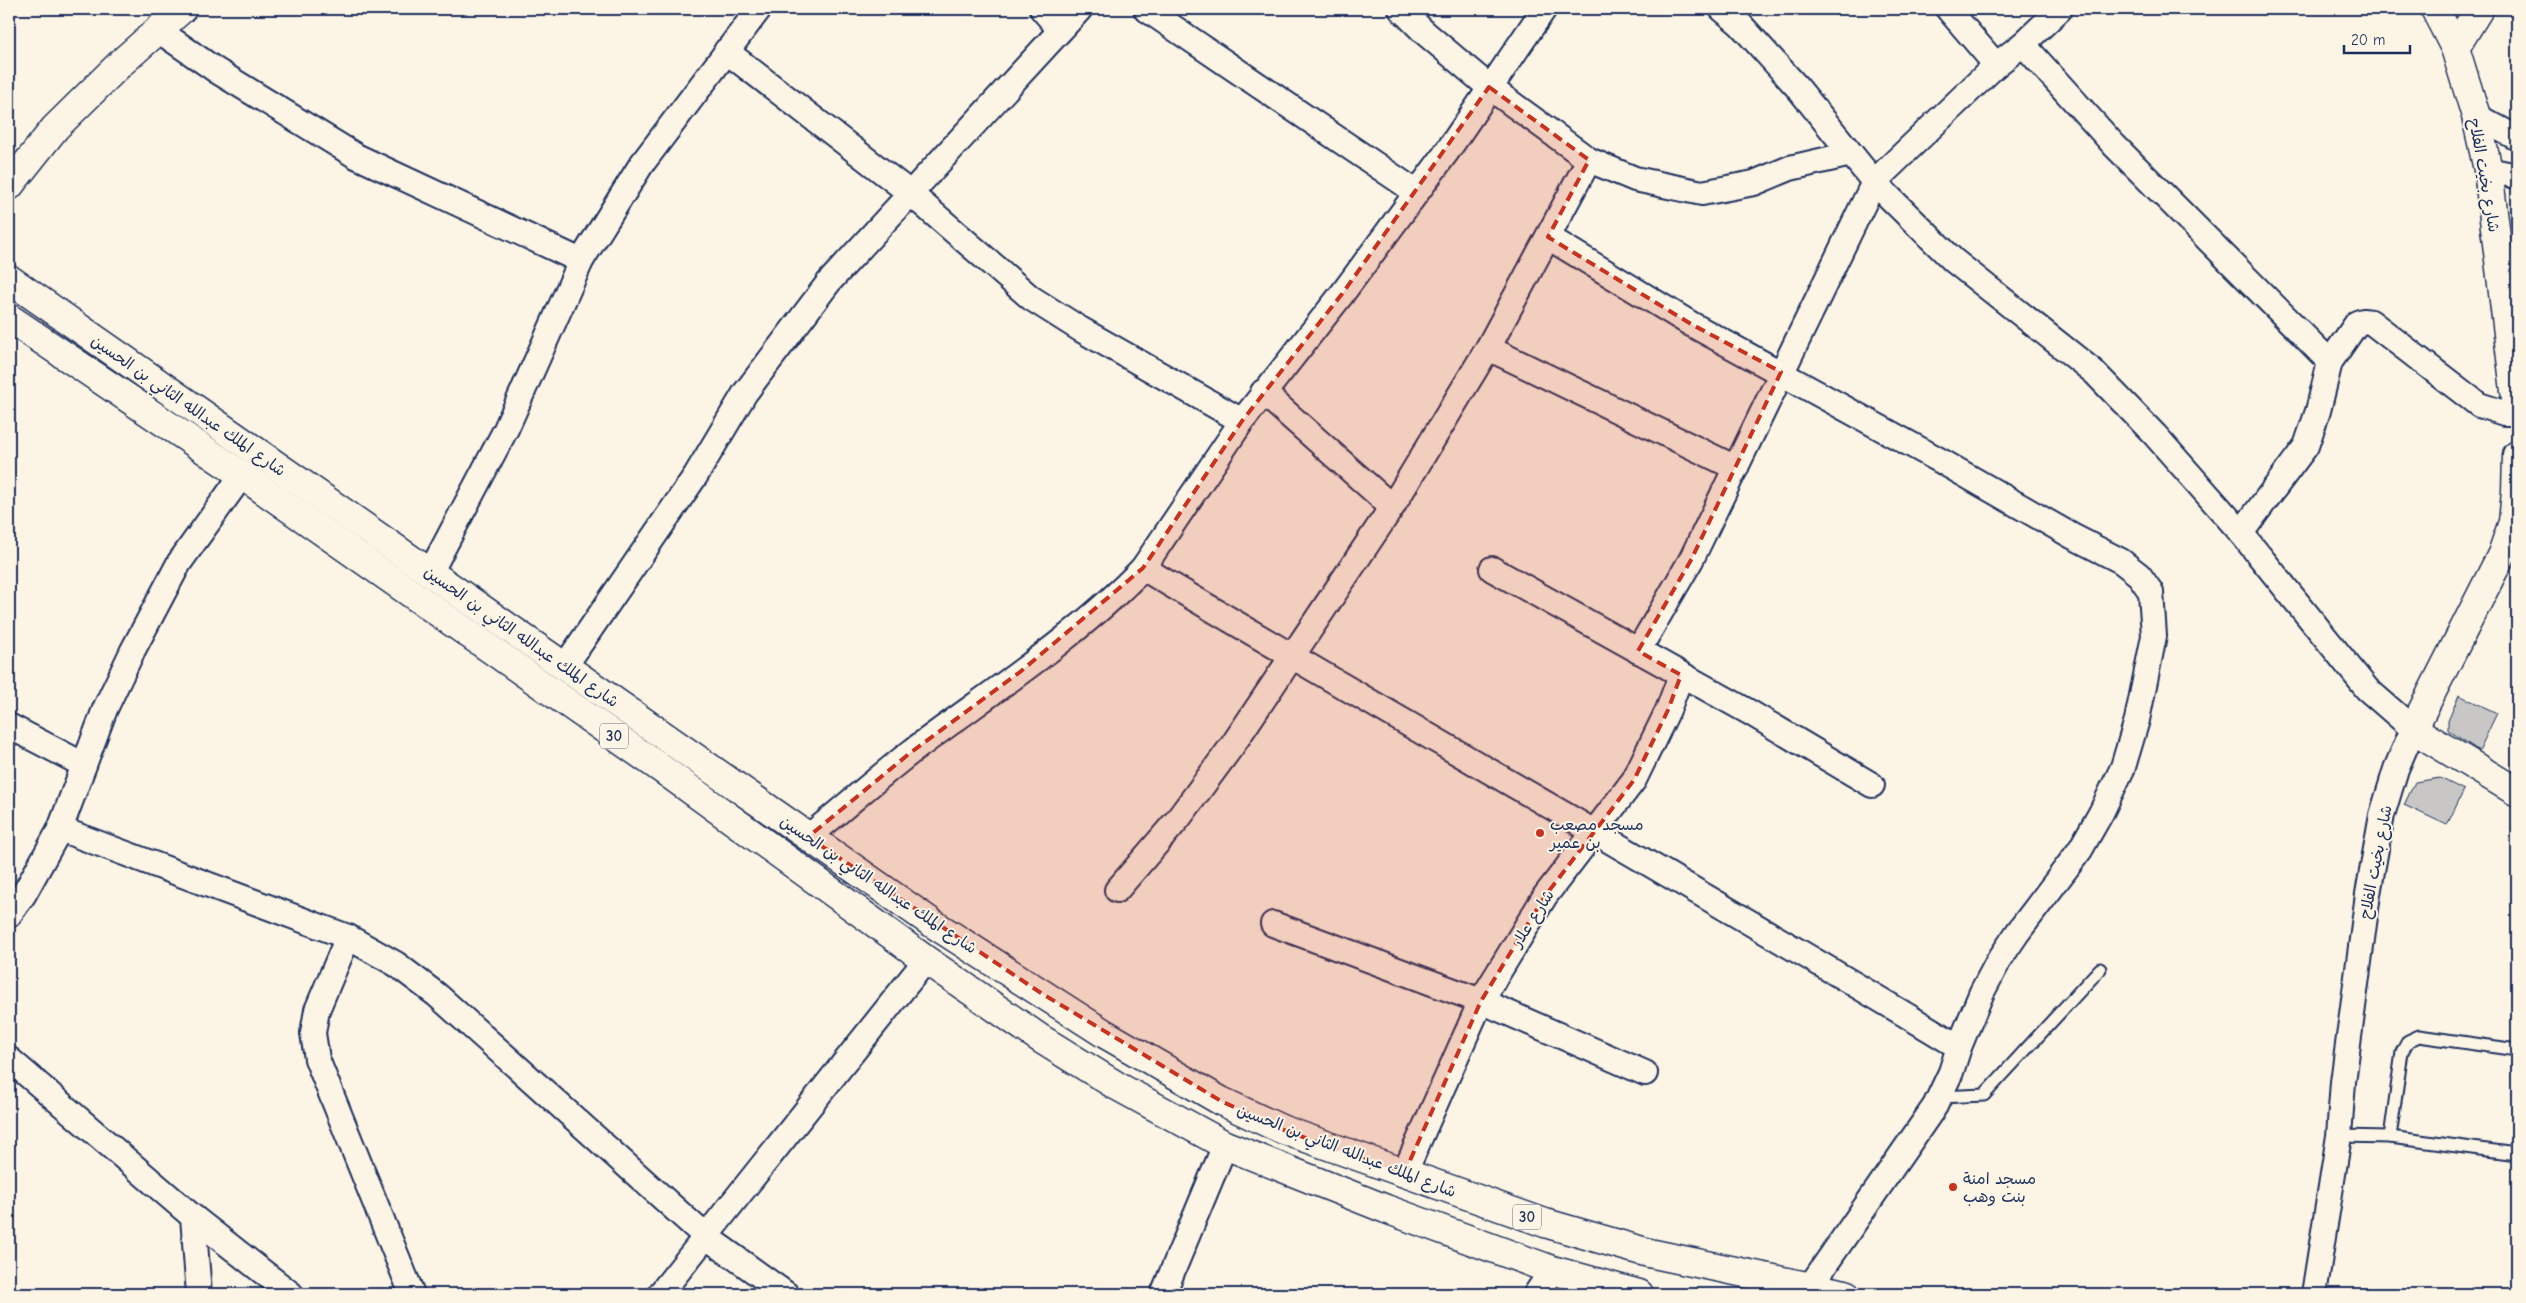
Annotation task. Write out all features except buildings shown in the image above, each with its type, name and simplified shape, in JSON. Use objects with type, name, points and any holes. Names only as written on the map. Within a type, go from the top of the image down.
[{"type":"main road","points":[[9,186],[55,128],[182,9]]},
{"type":"main road","name":"شارع بخيت الفلاح","points":[[2435,9],[2454,48],[2476,116],[2488,170],[2517,407]]},
{"type":"main road","points":[[2454,48],[2479,9]]},
{"type":"main road","name":"شارع الملك عبدالله الثاني بن الحسين","points":[[9,279],[932,922],[1041,993],[1220,1101],[1280,1129],[1545,1223],[1649,1253],[1845,1294]]},
{"type":"main road","name":"شارع الملك عبدالله الثاني بن الحسين","points":[[9,318],[242,475],[669,774],[926,960],[1058,1049],[1117,1086],[1225,1145],[1386,1209],[1552,1270],[1640,1294]]},
{"type":"main road","name":"شارع بخيت الفلاح","points":[[2413,729],[2502,554],[2512,522],[2516,492],[2517,455]]},
{"type":"main road","points":[[2413,729],[2517,792]]},
{"type":"main road","points":[[669,774],[685,749]]},
{"type":"main road","points":[[738,823],[756,800]]},
{"type":"street","points":[[430,573],[506,429],[580,261],[641,165],[759,9]]},
{"type":"street","points":[[1042,9],[1060,30]]},
{"type":"street","points":[[565,666],[696,476],[745,393],[829,282],[1080,9]]},
{"type":"street","points":[[1146,9],[1416,192]]},
{"type":"street","points":[[1401,9],[1424,32],[1490,87],[1589,160],[1635,179],[1702,193],[1754,183],[1790,168],[1851,154]]},
{"type":"street","points":[[808,837],[910,753],[1020,672],[1123,589],[1143,568],[1242,421],[1342,294],[1446,153],[1544,9]]},
{"type":"street","points":[[1722,9],[1740,24],[1798,88],[1874,182],[1953,260],[2094,372],[2155,434],[2241,533],[2367,689],[2413,729]]},
{"type":"street","points":[[1948,9],[1996,64]]},
{"type":"street","points":[[1638,651],[1691,560],[1874,182],[1996,64],[2022,44],[2060,9]]},
{"type":"street","points":[[158,30],[217,71],[356,156],[580,261]]},
{"type":"street","points":[[2022,44],[2114,145],[2330,362]]},
{"type":"street","points":[[726,51],[910,194],[1031,298],[1072,324],[1242,421]]},
{"type":"street","points":[[2476,116],[2517,138]]},
{"type":"street","points":[[1117,890],[1178,820],[1232,746],[1293,658],[1392,507],[1488,348],[1589,160]]},
{"type":"street","points":[[2488,170],[2517,176]]},
{"type":"street","points":[[1548,237],[1691,324],[1781,372],[2072,536],[2121,561],[2140,575],[2151,592],[2154,636],[2137,720],[2123,767],[2101,813],[2080,850],[2000,960],[1982,992],[1940,1097],[1809,1288]]},
{"type":"street","points":[[2241,533],[2306,446],[2318,411],[2330,362],[2357,323],[2363,321],[2371,322],[2479,405],[2504,413],[2517,413]]},
{"type":"street","points":[[1488,348],[1736,468]]},
{"type":"street","points":[[1263,392],[1392,507]]},
{"type":"street","points":[[9,915],[24,894],[60,828],[105,709],[166,587],[179,563],[242,475]]},
{"type":"street","points":[[1143,568],[1293,658],[1594,833],[1787,942],[1959,1047]]},
{"type":"street","points":[[1492,570],[1681,675],[1872,785]]},
{"type":"street","name":"شارع علار","points":[[1404,1174],[1481,1001],[1545,896],[1634,780],[1668,710],[1681,675]]},
{"type":"street","points":[[9,726],[84,765]]},
{"type":"street","name":"شارع بخيت الفلاح","points":[[2314,1294],[2339,1136],[2343,1082],[2368,894],[2382,815],[2396,769],[2413,729]]},
{"type":"street","points":[[60,828],[348,937],[396,964],[437,995],[706,1236],[786,1294]]},
{"type":"street","points":[[1273,924],[1481,1001],[1645,1073]]},
{"type":"street","points":[[348,937],[316,1010],[313,1033],[316,1058],[412,1294]]},
{"type":"street","points":[[660,1294],[926,960]]},
{"type":"street","points":[[9,1059],[193,1217],[290,1294]]},
{"type":"street","points":[[1163,1294],[1225,1145]]},
{"type":"street","points":[[193,1217],[199,1294]]},
{"type":"street","points":[[1536,1294],[1552,1270]]},
{"type":"lane","points":[[1940,1097],[1984,1095],[2100,969]]},
{"type":"lane","points":[[2390,1137],[2402,1052],[2408,1041],[2420,1036],[2517,1050]]},
{"type":"lane","points":[[2339,1136],[2390,1137],[2517,1154]]},
{"type":"highlighted area","points":[[1489,87],[1589,160],[1548,237],[1691,324],[1781,372],[1691,560],[1638,651],[1681,675],[1668,710],[1634,780],[1545,896],[1481,1001],[1404,1174],[1281,1129],[1221,1101],[1041,993],[808,837],[910,753],[1020,672],[1143,568],[1242,421],[1342,294]]},
{"type":"place","name":"مسجد مصعب بن عمير","points":[[1540,833]]},
{"type":"place","name":"مسجد امنة بنت وهب","points":[[1953,1187]]}]
